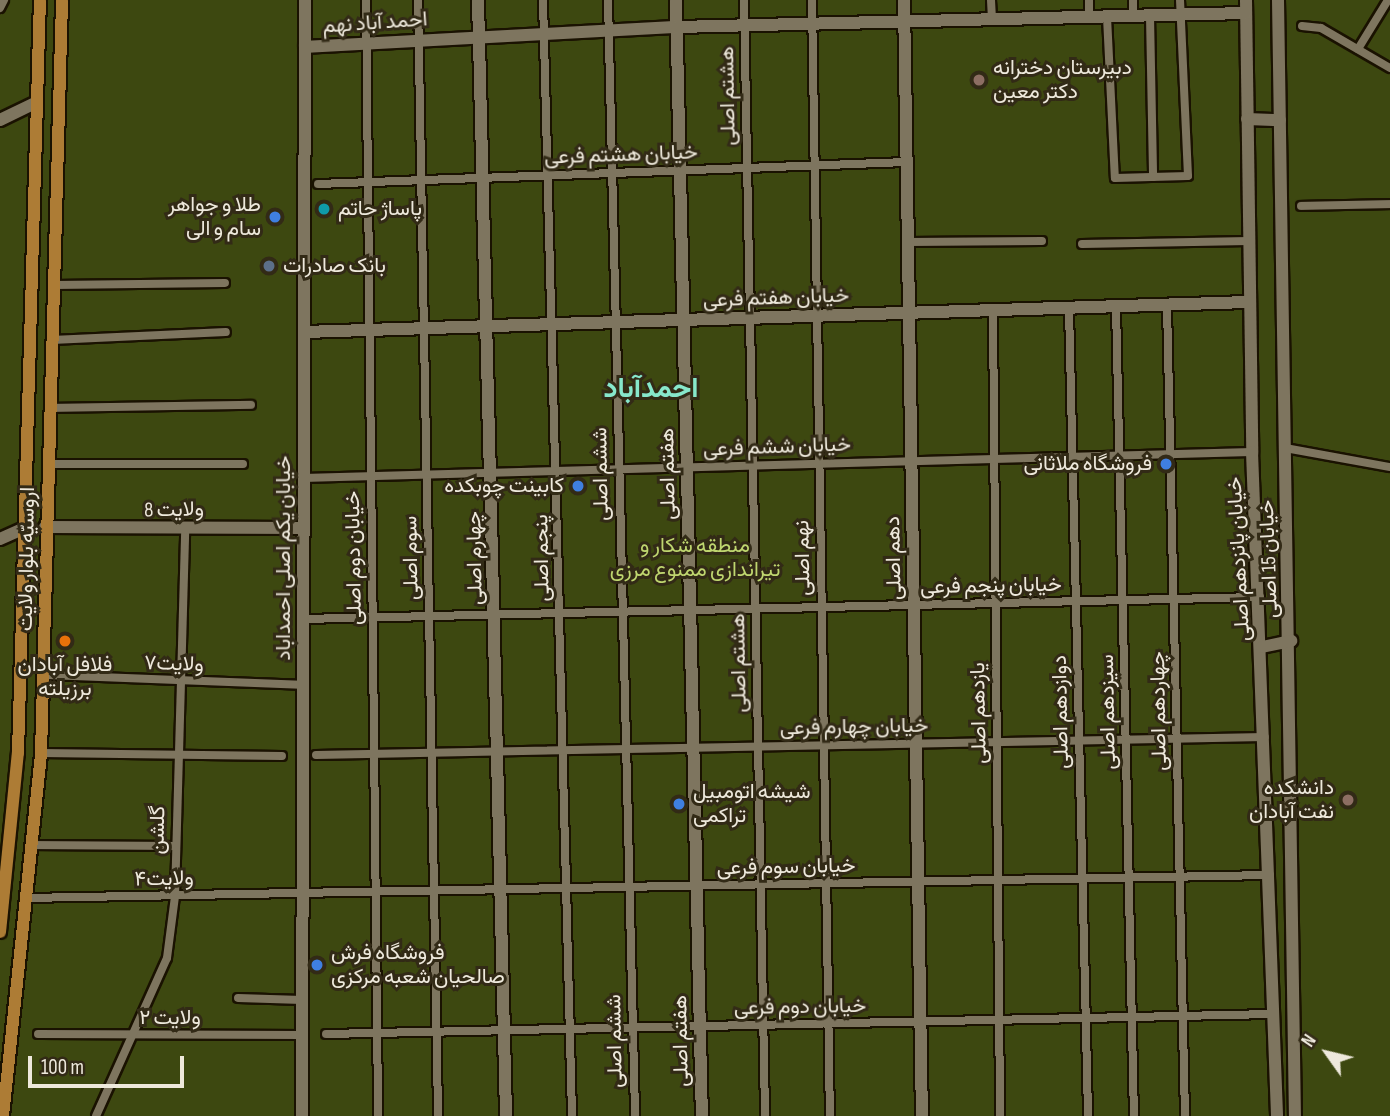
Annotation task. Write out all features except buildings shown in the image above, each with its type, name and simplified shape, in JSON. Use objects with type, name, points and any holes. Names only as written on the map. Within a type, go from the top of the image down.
[{"type":"main road","name":"اروسیّه بلوار ولایت","points":[[0,932],[18,753],[40,0]]},
{"type":"main road","name":"اروسیّه بلوار ولایت","points":[[3,1116],[41,753],[62,0]]},
{"type":"main road","points":[[32,272],[54,280]]},
{"type":"main road","points":[[31,315],[53,316]]},
{"type":"main road","points":[[19,725],[30,731],[41,726]]},
{"type":"main road","points":[[18,753],[41,753]]},
{"type":"street","points":[[0,8],[4,0]]},
{"type":"street","name":"خیابان یکم اصلی احمداباد","points":[[302,1116],[305,0]]},
{"type":"street","name":"خیابان دوم اصلی","points":[[366,0],[378,1116]]},
{"type":"street","name":"سوم اصلی","points":[[418,0],[438,1116]]},
{"type":"street","name":"چهارم اصلی","points":[[478,0],[482,177],[490,326],[506,1116]]},
{"type":"street","name":"پنجم اصلی","points":[[543,0],[554,324],[572,1116]]},
{"type":"street","name":"ششم اصلی","points":[[608,0],[635,1116]]},
{"type":"street","name":"هفتم اصلی","points":[[676,0],[702,1116]]},
{"type":"street","name":"هشتم اصلی","points":[[744,0],[765,1116]]},
{"type":"street","name":"نهم اصلی","points":[[812,0],[830,1116]]},
{"type":"street","name":"دهم اصلی","points":[[904,0],[922,1116]]},
{"type":"street","points":[[991,0],[992,19]]},
{"type":"street","points":[[1089,0],[1089,17]]},
{"type":"street","points":[[1133,0],[1133,16]]},
{"type":"street","points":[[1107,17],[1115,178],[1188,176],[1180,0]]},
{"type":"street","name":"خیابان 15 اصلی","points":[[1279,0],[1285,448],[1291,641],[1295,1116]]},
{"type":"street","points":[[1358,50],[1388,0]]},
{"type":"street","name":"احمد آباد نهم","points":[[305,47],[677,27],[1180,15],[1246,7]]},
{"type":"street","name":"خیابان پانزدهم اصلی","points":[[1246,7],[1252,452],[1266,737],[1278,1116]]},
{"type":"street","points":[[1150,16],[1153,177]]},
{"type":"street","points":[[1302,26],[1321,28],[1390,68]]},
{"type":"street","points":[[0,120],[37,102]]},
{"type":"street","points":[[1247,119],[1280,120]]},
{"type":"street","name":"خیابان هشتم فرعی","points":[[318,184],[907,162]]},
{"type":"street","points":[[1301,206],[1390,204]]},
{"type":"street","points":[[908,242],[1042,241]]},
{"type":"street","points":[[1082,244],[1249,241]]},
{"type":"street","points":[[54,280],[225,283]]},
{"type":"street","name":"خیابان هفتم فرعی","points":[[304,332],[1250,302]]},
{"type":"street","name":"چهاردهم اصلی","points":[[1167,305],[1185,1116]]},
{"type":"street","name":"سیزدهم اصلی","points":[[1116,306],[1134,1116]]},
{"type":"street","name":"دوازدهم اصلی","points":[[1069,308],[1088,1116]]},
{"type":"street","name":"یازدهم اصلی","points":[[993,310],[1000,1116]]},
{"type":"street","points":[[52,340],[226,332]]},
{"type":"street","points":[[50,408],[251,405]]},
{"type":"street","points":[[1285,448],[1390,467]]},
{"type":"street","name":"خیابان ششم فرعی","points":[[303,478],[1252,452]]},
{"type":"street","points":[[49,464],[243,464]]},
{"type":"street","name":"ولایت 8","points":[[46,527],[303,528]]},
{"type":"street","points":[[0,539],[25,528]]},
{"type":"street","name":"گلشن","points":[[96,1116],[167,958],[175,896],[177,683],[185,529]]},
{"type":"street","name":"خیابان پنجم فرعی","points":[[303,619],[1260,597]]},
{"type":"street","points":[[1262,647],[1291,641]]},
{"type":"street","name":"ولایت۷","points":[[45,676],[177,683],[303,685]]},
{"type":"street","name":"خیابان چهارم فرعی","points":[[316,755],[1266,737]]},
{"type":"street","points":[[41,753],[282,756]]},
{"type":"street","points":[[31,845],[176,846]]},
{"type":"street","name":"خیابان سوم فرعی","points":[[302,894],[1270,875]]},
{"type":"street","name":"ولایت۴","points":[[26,898],[302,894]]},
{"type":"street","points":[[238,998],[302,1000]]},
{"type":"street","name":"خیابان دوم فرعی","points":[[326,1034],[1275,1014]]},
{"type":"street","name":"ولایت ۲","points":[[38,1034],[302,1035]]},
{"type":"green space","name":"منطقه شکار و تیراندازی ممنوع مرزی","points":[[0,0],[1390,0],[1390,1116],[0,1116]]},
{"type":"place","name":"دبیرستان دخترانه دکتر معین","points":[[979,80]]},
{"type":"place","name":"پاساژ حاتم","points":[[324,209]]},
{"type":"place","name":"طلا و جواهر سام و الی","points":[[275,217]]},
{"type":"place","name":"بانک صادرات","points":[[269,266]]},
{"type":"place","name":"فروشگاه ملاثانی","points":[[1166,464]]},
{"type":"place","name":"كابينت چوبكده","points":[[578,486]]},
{"type":"place","name":"فلافل آبادان برزیلته","points":[[65,641]]},
{"type":"place","name":"دانشکده نفت آبادان","points":[[1348,800]]},
{"type":"place","name":"شیشه اتومبیل تراکمی","points":[[679,804]]},
{"type":"place","name":"فروشگاه فرش صالحیان شعبه مرکزی","points":[[317,965]]},
{"type":"district","name":"احمدآباد","points":[[651,389]]}]
